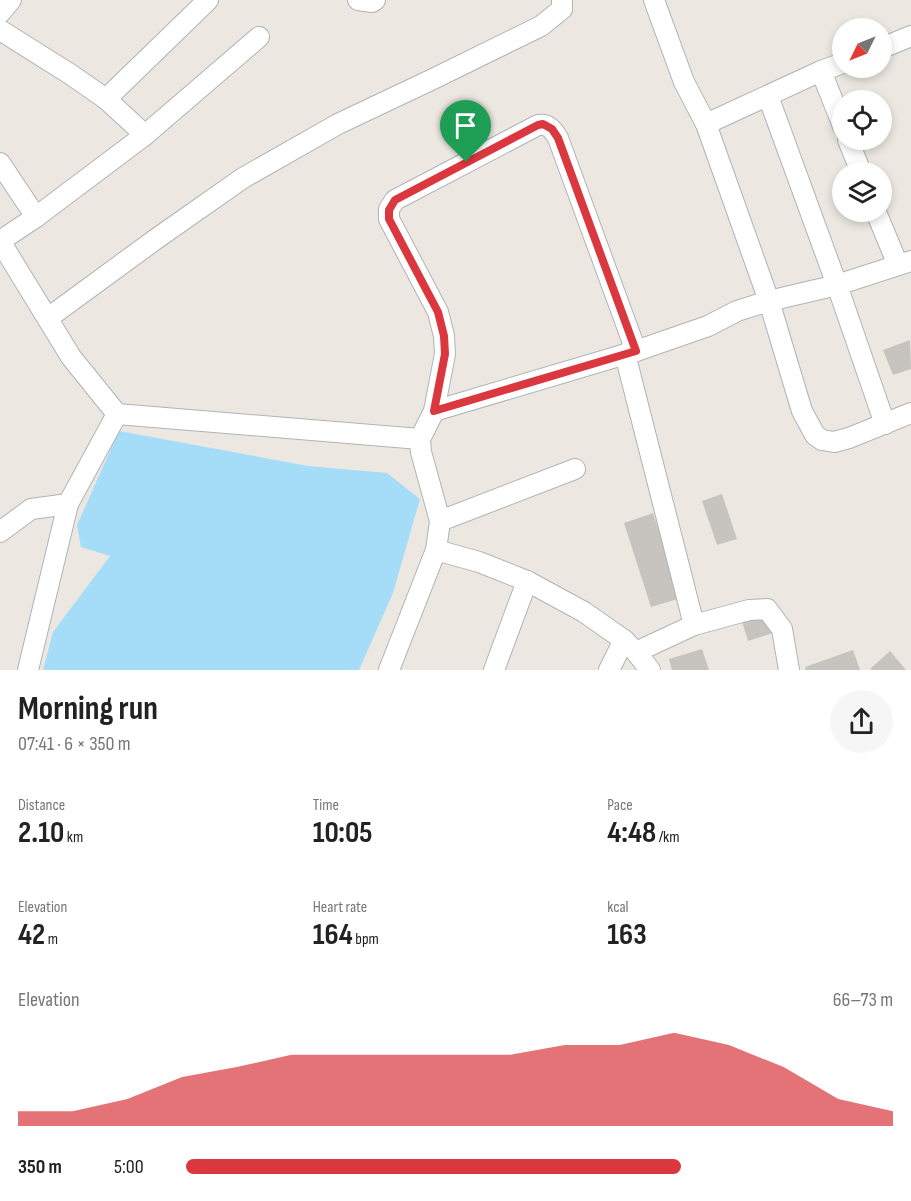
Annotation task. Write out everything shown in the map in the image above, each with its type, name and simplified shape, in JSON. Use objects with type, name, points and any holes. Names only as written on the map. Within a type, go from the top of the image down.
[{"type":"street","points":[[0,13],[11,0]]},
{"type":"street","points":[[106,99],[208,0]]},
{"type":"street","points":[[358,0],[372,2],[375,0]]},
{"type":"street","points":[[48,318],[156,238],[243,178],[338,124],[541,26],[562,9],[562,0]]},
{"type":"street","points":[[654,0],[684,81],[706,124],[769,301],[802,411],[815,435],[822,440],[834,442],[911,413]]},
{"type":"street","points":[[0,30],[106,99],[145,135]]},
{"type":"street","points":[[892,44],[911,36]]},
{"type":"street","points":[[259,37],[145,135],[36,218],[0,241],[71,357],[117,414],[420,439]]},
{"type":"street","points":[[706,124],[832,67]]},
{"type":"street","points":[[821,71],[832,98]]},
{"type":"street","points":[[768,96],[885,424]]},
{"type":"street","points":[[389,670],[436,550],[440,521],[421,452],[420,439],[434,411],[445,354],[444,336],[438,312],[389,219],[389,210],[395,200],[543,124],[552,129],[558,138],[630,352],[694,625]]},
{"type":"street","points":[[0,163],[36,218]]},
{"type":"street","points":[[434,411],[630,352],[708,326],[737,311],[837,285],[904,263],[881,222]]},
{"type":"street","points":[[28,670],[68,504],[117,414]]},
{"type":"street","points":[[440,521],[575,469]]},
{"type":"street","points":[[0,532],[31,508],[68,504]]},
{"type":"street","points":[[436,550],[479,562],[527,581],[584,612],[630,646],[650,670]]},
{"type":"street","points":[[494,670],[527,581]]},
{"type":"street","points":[[609,670],[630,646],[749,610],[767,609],[782,629],[789,670]]},
{"type":"water","points":[[119,431],[308,466],[387,473],[420,499],[393,593],[359,670],[43,670],[53,632],[110,556],[81,547],[77,525]]},
{"type":"building","points":[[910,340],[911,369],[893,375],[883,350]]},
{"type":"building","points":[[722,494],[737,539],[717,545],[702,501]]},
{"type":"building","points":[[653,513],[681,598],[651,607],[624,523]]},
{"type":"building","points":[[767,611],[773,633],[748,641],[741,618]]},
{"type":"building","points":[[702,649],[709,670],[672,670],[669,659]]},
{"type":"building","points":[[853,650],[860,670],[806,670],[805,667]]},
{"type":"building","points":[[890,651],[906,670],[870,669]]},
{"type":"route","points":[[543,124],[552,129],[558,138],[636,351],[434,411],[445,354],[444,336],[438,312],[389,219],[389,210],[395,200],[466,162],[538,125],[543,124]]}]
